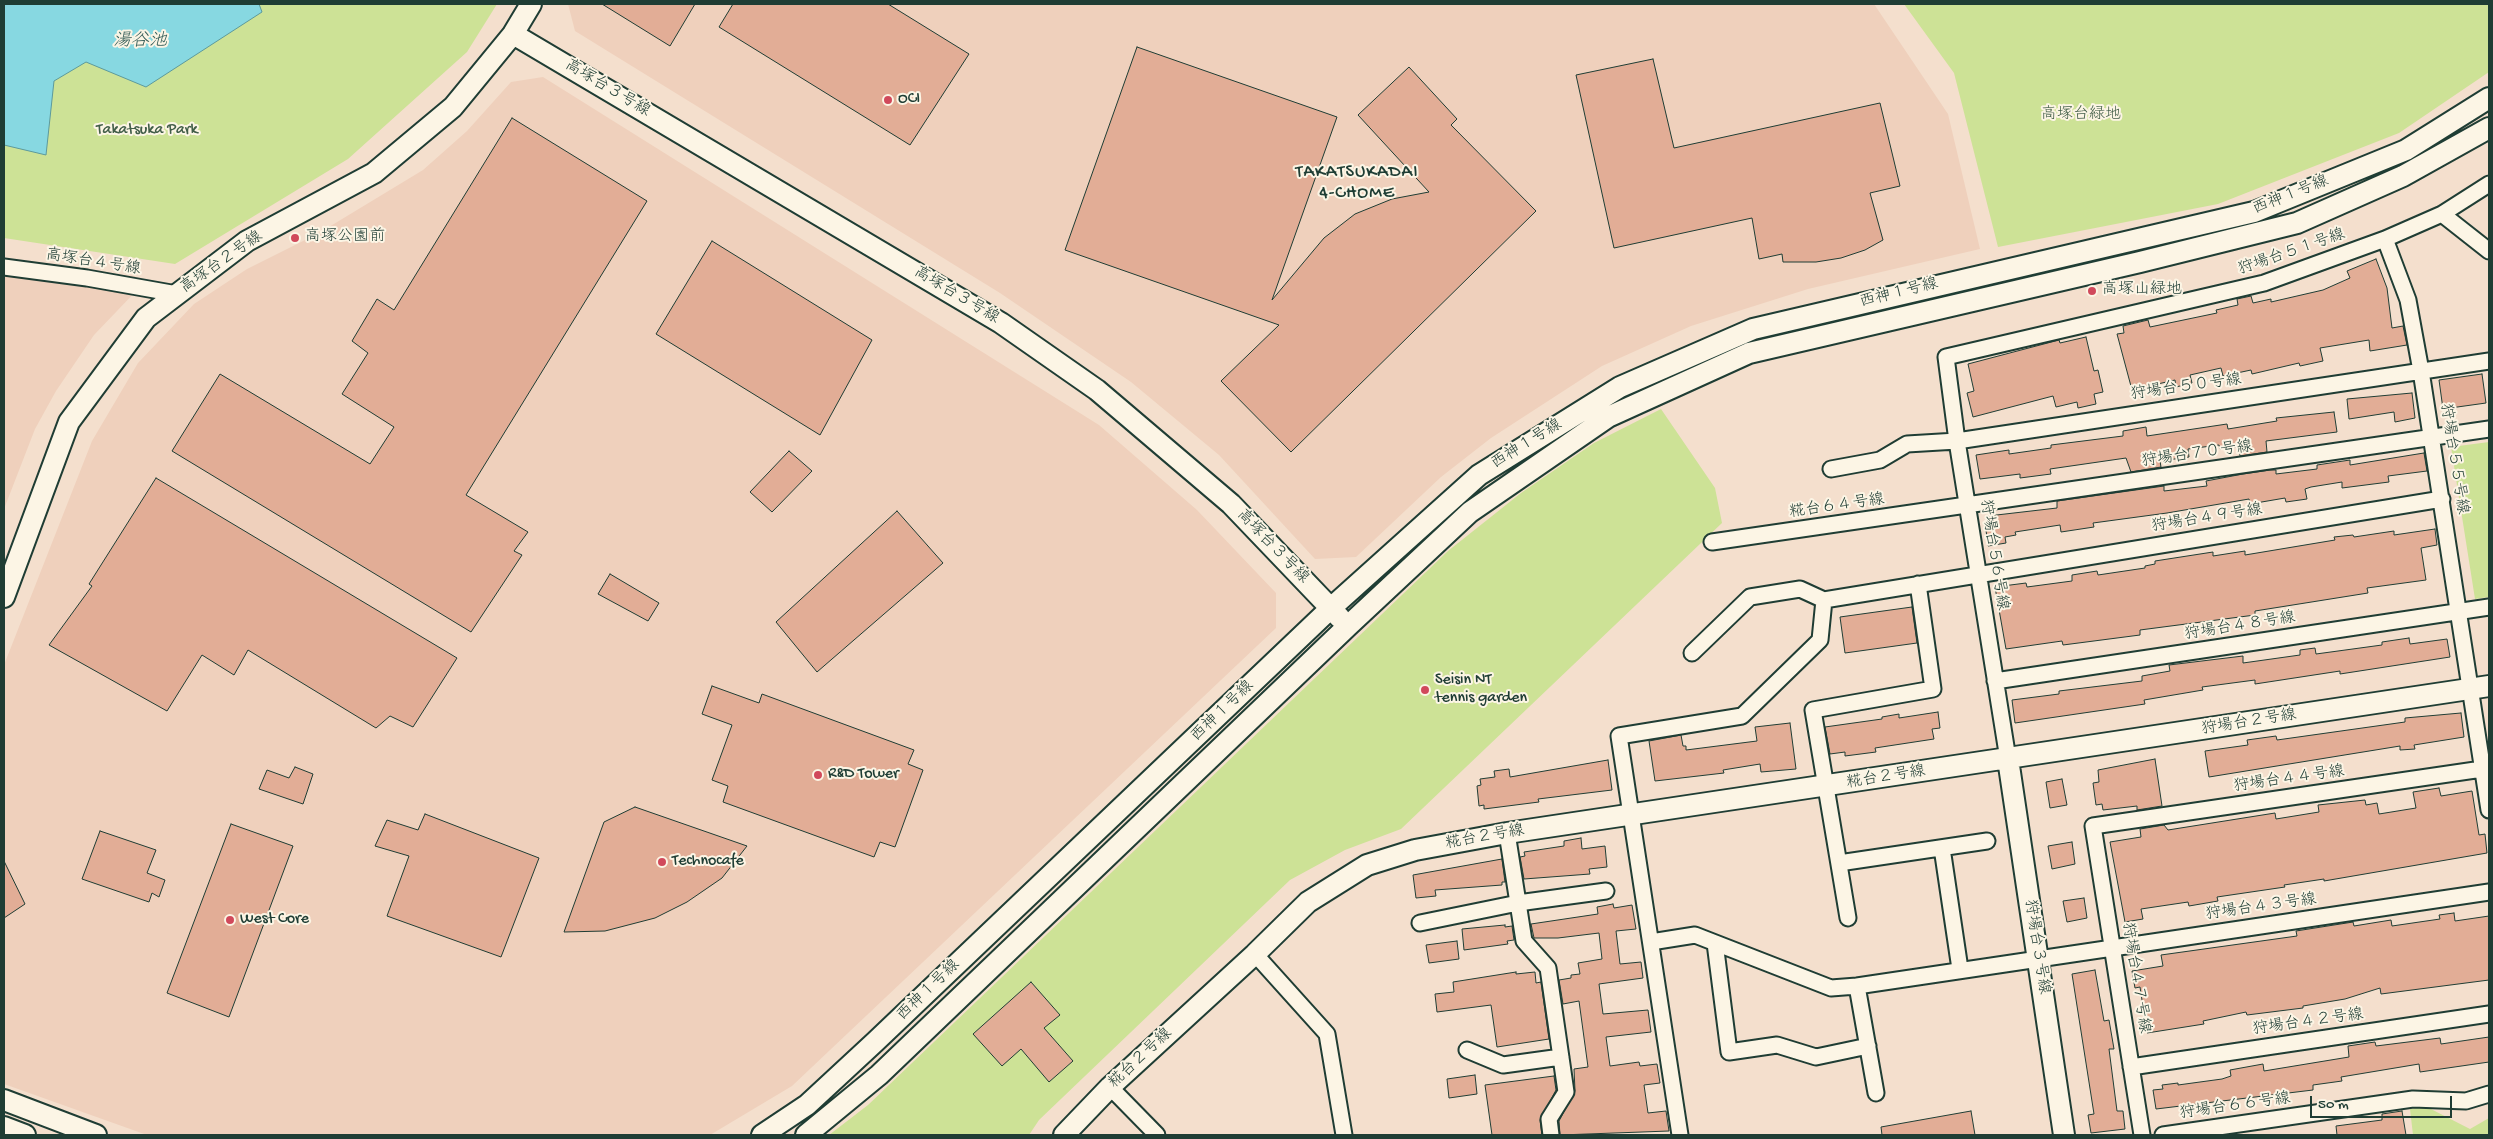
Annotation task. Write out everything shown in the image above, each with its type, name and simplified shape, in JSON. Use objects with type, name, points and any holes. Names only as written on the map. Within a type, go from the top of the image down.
[{"type":"street","name":"高塚台２号線","points":[[4,597],[69,422],[146,318],[247,241],[374,173],[453,107],[513,34],[531,4]]},
{"type":"street","name":"高塚台３号線","points":[[513,34],[1001,323],[1090,384],[1231,504],[1348,626]]},
{"type":"street","name":"西神１号線","points":[[762,1135],[807,1104],[875,1042],[1332,608],[1479,474],[1627,384],[1753,329],[2254,212],[2406,150],[2489,98]]},
{"type":"street","name":"西神１号線","points":[[806,1135],[879,1075],[1348,626],[1470,512],[1608,417],[1749,353],[2140,262],[2297,223],[2403,176],[2489,128]]},
{"type":"street","name":"狩場台５１号線","points":[[1946,357],[2264,283],[2385,239],[2442,214],[2489,184]]},
{"type":"street","points":[[2442,214],[2489,252]]},
{"type":"street","name":"狩場台５５号線","points":[[2385,239],[2408,300],[2459,611],[2480,688],[2489,810]]},
{"type":"street","name":"高塚台４号線","points":[[4,267],[87,278],[177,294]]},
{"type":"street","name":"狩場台５６号線","points":[[1946,357],[1967,506],[2008,759]]},
{"type":"street","name":"狩場台５０号線","points":[[1831,469],[1880,460],[1907,444],[1957,441],[2489,361]]},
{"type":"street","name":"狩場台７０号線","points":[[1967,506],[2489,429]]},
{"type":"street","name":"狩場台４９号線","points":[[1824,600],[2442,500]]},
{"type":"street","name":"糀台６４号線","points":[[1712,542],[1967,506]]},
{"type":"street","points":[[1848,918],[1813,710],[1934,690],[1918,584]]},
{"type":"street","points":[[1680,1135],[1619,736],[1742,716],[1820,640],[1824,600],[1800,589],[1750,597],[1692,653]]},
{"type":"street","name":"狩場台４８号線","points":[[1996,681],[2489,607]]},
{"type":"street","name":"狩場台２号線","points":[[2008,759],[2480,688]]},
{"type":"street","name":"糀台２号線","points":[[1064,1135],[1110,1087],[1255,954],[1308,902],[1367,865],[1415,850],[1507,833],[2008,759]]},
{"type":"street","name":"狩場台３号線","points":[[2008,759],[2064,1135]]},
{"type":"street","name":"狩場台４４号線","points":[[2093,826],[2486,769]]},
{"type":"street","name":"狩場台４７号線","points":[[2093,826],[2142,1135]]},
{"type":"street","points":[[1507,833],[1524,941],[1548,968],[1566,1092],[1549,1119],[1551,1135]]},
{"type":"street","points":[[1839,863],[1987,841]]},
{"type":"street","points":[[1942,848],[1960,969]]},
{"type":"street","points":[[1420,923],[1518,904],[1606,891]]},
{"type":"street","name":"狩場台４３号線","points":[[1651,942],[1695,935],[1830,988],[1857,986],[1960,969],[2489,892]]},
{"type":"street","points":[[1715,943],[1729,1052],[1777,1045],[1816,1057],[1868,1046]]},
{"type":"street","points":[[1255,954],[1327,1034],[1344,1135]]},
{"type":"street","points":[[1857,986],[1876,1093]]},
{"type":"street","name":"狩場台４２号線","points":[[2132,1067],[2489,1014]]},
{"type":"street","points":[[1468,1050],[1504,1065],[1560,1057]]},
{"type":"street","points":[[1110,1087],[1157,1135]]},
{"type":"street","name":"狩場台６６号線","points":[[2163,1135],[2413,1099],[2466,1101],[2489,1094]]},
{"type":"street","points":[[4,1100],[96,1135]]},
{"type":"street","points":[[4,1127],[25,1135]]},
{"type":"shaded area","points":[[568,4],[1874,4],[1948,114],[1980,249],[1808,289],[1691,326],[1602,366],[1491,438],[1441,477],[1356,557],[1315,559],[1219,455],[1131,382],[1000,293],[575,31]]},
{"type":"shaded area","points":[[543,77],[1099,425],[1197,510],[1276,593],[1276,628],[792,1086],[710,1135],[147,1135],[4,1084],[4,665],[92,441],[138,363],[194,304],[247,269],[319,233],[423,170],[467,131],[511,82]]},
{"type":"shaded area","points":[[4,265],[135,276],[139,288],[94,335],[56,391],[35,429],[4,509]]},
{"type":"green space","name":"Takatsuka Park","points":[[4,4],[497,4],[467,52],[348,159],[175,264],[4,238]]},
{"type":"green space","name":"高塚台緑地","points":[[1904,4],[2489,4],[2489,72],[2399,133],[2218,204],[1998,247],[1954,73]]},
{"type":"green space","name":"Seisin NT tennis garden","points":[[1661,409],[1715,488],[1722,523],[1401,829],[1345,850],[1290,880],[1039,1120],[1029,1135],[829,1135],[868,1105],[1448,551],[1521,493],[1594,443]]},
{"type":"green space","points":[[2489,442],[2489,597],[2475,599],[2451,447]]},
{"type":"green space","points":[[2425,1106],[2470,1129],[2489,1118],[2489,1135],[2413,1135],[2410,1109]]},
{"type":"water","name":"湯谷池","points":[[4,4],[259,4],[262,12],[146,87],[86,62],[54,81],[46,155],[4,145]]},
{"type":"building","points":[[602,4],[695,4],[670,46]]},
{"type":"building","name":"OCI","points":[[733,4],[888,4],[969,54],[910,145],[719,27]]},
{"type":"building","points":[[1137,47],[1337,117],[1272,300],[1324,238],[1355,214],[1392,199],[1429,192],[1358,115],[1409,67],[1457,119],[1451,125],[1536,211],[1291,452],[1221,381],[1279,325],[1065,250]]},
{"type":"building","points":[[1653,59],[1674,148],[1880,103],[1900,186],[1870,193],[1883,240],[1865,250],[1841,258],[1816,262],[1783,262],[1782,254],[1759,259],[1752,218],[1614,248],[1576,75]]},
{"type":"building","points":[[512,118],[647,201],[466,495],[528,532],[514,551],[522,555],[471,632],[172,451],[220,374],[370,464],[394,427],[342,394],[368,353],[352,341],[377,299],[394,310]]},
{"type":"building","points":[[712,241],[872,340],[820,435],[656,334]]},
{"type":"building","points":[[2376,259],[2387,288],[2392,328],[2403,326],[2407,345],[2370,351],[2369,340],[2320,348],[2323,361],[2300,366],[2299,363],[2252,374],[2251,370],[2223,376],[2221,368],[2190,375],[2192,383],[2176,387],[2175,380],[2132,390],[2117,334],[2124,333],[2123,326],[2148,320],[2150,327],[2217,313],[2216,310],[2238,305],[2237,299],[2251,296],[2253,303],[2271,299],[2271,302],[2323,290],[2350,278],[2347,271]]},
{"type":"building","points":[[2086,337],[2094,371],[2098,370],[2103,392],[2094,394],[2096,404],[2078,408],[2077,402],[2056,407],[2053,396],[1973,417],[1967,393],[1974,391],[1968,364],[2059,340],[2060,343]]},
{"type":"building","points":[[2482,374],[2486,403],[2443,409],[2439,380]]},
{"type":"building","points":[[2412,393],[2415,418],[2395,422],[2394,412],[2349,419],[2347,399]]},
{"type":"building","points":[[2334,412],[2337,432],[2266,441],[2267,452],[2240,456],[2239,447],[2220,449],[2219,445],[2188,449],[2189,457],[2160,461],[2161,467],[2131,472],[2126,458],[2050,469],[2051,474],[2020,478],[2020,474],[1980,479],[1976,455],[2009,450],[2009,454],[2051,448],[2051,445],[2123,436],[2123,431],[2146,427],[2147,436],[2227,424],[2228,429],[2277,421],[2276,418]]},
{"type":"building","points":[[789,451],[812,471],[772,512],[750,492]]},
{"type":"building","points":[[2424,453],[2427,471],[2388,476],[2389,482],[2342,488],[2342,482],[2305,489],[2307,499],[2286,502],[2285,498],[2250,504],[2249,499],[2093,523],[2094,527],[2061,532],[2060,525],[2015,532],[2016,535],[2005,537],[2006,543],[1988,546],[1986,530],[1990,530],[1988,516],[2057,508],[2057,501],[2164,486],[2164,491],[2207,486],[2206,481],[2243,474],[2276,470],[2276,474],[2317,469],[2317,465],[2350,460],[2350,465]]},
{"type":"building","points":[[156,478],[457,658],[413,727],[390,716],[376,728],[248,650],[234,675],[202,655],[167,711],[49,645],[92,586],[89,584]]},
{"type":"building","points":[[897,511],[943,563],[817,672],[776,622]]},
{"type":"building","points":[[2435,529],[2437,545],[2421,548],[2426,580],[2367,588],[2368,593],[2255,611],[2255,615],[2140,630],[2140,635],[2063,645],[2062,641],[2006,649],[1995,587],[2026,583],[2027,587],[2072,581],[2072,575],[2097,571],[2098,575],[2145,568],[2145,566],[2155,564],[2155,561],[2213,552],[2213,556],[2245,551],[2245,555],[2335,540],[2334,537],[2353,535],[2354,537],[2394,531],[2394,535]]},
{"type":"building","points":[[610,574],[659,603],[648,621],[598,594]]},
{"type":"building","points":[[1912,607],[1917,643],[1845,653],[1840,617]]},
{"type":"building","points":[[2409,638],[2410,644],[2447,639],[2450,657],[2340,674],[2340,671],[2255,684],[2255,680],[2202,687],[2203,690],[2144,700],[2145,704],[2015,723],[2012,700],[2059,694],[2059,691],[2142,681],[2142,676],[2170,671],[2169,665],[2243,656],[2243,663],[2300,655],[2300,650],[2315,648],[2316,654],[2382,645],[2382,642]]},
{"type":"building","name":"R&D Tower","points":[[712,686],[759,703],[762,694],[914,750],[908,764],[923,770],[895,847],[880,842],[874,857],[723,802],[728,786],[712,780],[732,725],[702,714]]},
{"type":"building","points":[[1938,712],[1940,728],[1932,729],[1934,739],[1875,748],[1876,752],[1845,756],[1845,752],[1830,754],[1825,727],[1882,719],[1882,717],[1899,714],[1899,718]]},
{"type":"building","points":[[2461,713],[2464,737],[2414,745],[2415,749],[2400,750],[2400,746],[2209,777],[2205,751],[2248,745],[2247,740],[2276,736],[2277,740],[2405,722],[2405,718]]},
{"type":"building","points":[[1790,723],[1796,769],[1761,772],[1760,764],[1723,770],[1724,773],[1655,781],[1649,741],[1681,735],[1683,746],[1686,746],[1686,750],[1757,741],[1755,727]]},
{"type":"building","points":[[2155,759],[2162,806],[2137,810],[2137,806],[2103,810],[2102,804],[2096,805],[2093,783],[2099,782],[2098,770]]},
{"type":"building","points":[[1608,760],[1612,790],[1538,799],[1539,802],[1484,809],[1484,805],[1479,806],[1477,786],[1481,785],[1480,779],[1495,777],[1494,771],[1509,769],[1510,777]]},
{"type":"building","points":[[295,767],[313,774],[303,804],[259,789],[267,770],[289,778]]},
{"type":"building","points":[[2062,779],[2067,805],[2050,808],[2046,782]]},
{"type":"building","points":[[2439,788],[2441,796],[2472,791],[2479,835],[2485,834],[2487,853],[2324,881],[2324,879],[2284,885],[2285,887],[2217,897],[2218,901],[2189,906],[2188,902],[2141,909],[2143,919],[2125,922],[2110,842],[2141,837],[2140,829],[2164,825],[2168,830],[2275,813],[2276,819],[2319,812],[2318,805],[2365,800],[2366,805],[2377,803],[2379,814],[2416,808],[2413,792]]},
{"type":"building","name":"Technocafe","points":[[635,807],[747,846],[722,878],[687,902],[655,918],[605,931],[564,932],[604,822]]},
{"type":"building","points":[[425,814],[539,858],[501,957],[387,916],[409,856],[375,846],[387,820],[418,830]]},
{"type":"building","name":"West Core","points":[[231,824],[293,846],[229,1017],[167,993]]},
{"type":"building","points":[[100,831],[156,850],[147,873],[165,880],[159,897],[152,893],[149,902],[82,879]]},
{"type":"building","points":[[1581,838],[1582,849],[1605,846],[1607,867],[1589,869],[1590,874],[1524,879],[1520,857],[1525,856],[1524,852],[1564,846],[1564,841]]},
{"type":"building","points":[[2072,842],[2075,864],[2052,869],[2048,846]]},
{"type":"building","points":[[1502,859],[1505,882],[1502,882],[1502,885],[1435,890],[1436,896],[1416,898],[1413,875]]},
{"type":"building","points":[[4,861],[25,904],[4,918]]},
{"type":"building","points":[[2084,898],[2087,918],[2067,922],[2063,901]]},
{"type":"building","points":[[1613,904],[1614,908],[1632,905],[1636,929],[1616,931],[1620,964],[1641,962],[1643,978],[1599,984],[1603,1014],[1648,1010],[1651,1032],[1606,1037],[1610,1066],[1639,1062],[1640,1066],[1657,1064],[1660,1083],[1644,1085],[1648,1113],[1666,1111],[1669,1131],[1560,1135],[1559,1121],[1575,1091],[1574,1069],[1588,1067],[1579,1001],[1563,1004],[1559,980],[1571,978],[1571,975],[1580,974],[1578,963],[1602,959],[1599,933],[1558,938],[1534,938],[1531,924],[1598,914],[1597,907]]},
{"type":"building","points":[[2454,913],[2455,921],[2489,916],[2489,980],[2381,994],[2380,988],[2345,999],[2303,1006],[2303,1008],[2247,1015],[2246,1012],[2203,1021],[2204,1024],[2147,1033],[2140,987],[2135,988],[2132,971],[2163,966],[2161,955],[2297,936],[2296,931],[2353,922],[2354,926],[2391,920],[2392,926],[2440,919],[2439,915]]},
{"type":"building","points":[[1505,925],[1505,927],[1512,926],[1514,940],[1507,941],[1508,944],[1464,950],[1462,929]]},
{"type":"building","points":[[1457,941],[1459,959],[1429,963],[1426,945]]},
{"type":"building","points":[[2095,970],[2104,1021],[2109,1020],[2114,1049],[2109,1049],[2117,1111],[2123,1111],[2125,1129],[2091,1133],[2088,1115],[2094,1114],[2072,974]]},
{"type":"building","points":[[1516,972],[1516,974],[1535,972],[1536,983],[1541,982],[1549,1039],[1497,1047],[1491,1005],[1437,1012],[1435,994],[1454,992],[1453,982]]},
{"type":"building","points":[[1031,982],[1060,1015],[1044,1028],[1073,1061],[1049,1082],[1021,1049],[1002,1066],[973,1034]]},
{"type":"building","points":[[2489,1037],[2489,1062],[2420,1072],[2419,1064],[2341,1077],[2342,1081],[2313,1085],[2313,1090],[2156,1109],[2153,1090],[2163,1089],[2162,1085],[2178,1083],[2178,1085],[2222,1079],[2231,1076],[2230,1070],[2263,1064],[2264,1071],[2349,1057],[2348,1046],[2375,1042],[2376,1046],[2440,1038],[2441,1044]]},
{"type":"building","points":[[1475,1075],[1477,1094],[1449,1098],[1447,1079]]},
{"type":"building","points":[[1554,1076],[1556,1090],[1540,1120],[1542,1135],[1492,1135],[1485,1085]]},
{"type":"building","points":[[1971,1111],[1975,1135],[1882,1135],[1881,1127]]},
{"type":"building","points":[[2402,1111],[2406,1135],[2337,1135],[2336,1126],[2382,1120],[2382,1114]]},
{"type":"place","name":"OCI","points":[[888,100]]},
{"type":"place","name":"高塚公園前","points":[[295,238]]},
{"type":"place","name":"高塚山緑地","points":[[2092,291]]},
{"type":"place","name":"Seisin NT tennis garden","points":[[1425,690]]},
{"type":"place","name":"R&D Tower","points":[[818,775]]},
{"type":"place","name":"Technocafe","points":[[662,862]]},
{"type":"place","name":"West Core","points":[[230,920]]},
{"type":"district","name":"TAKATSUKADAI 4-CHOME","points":[[1357,183]]}]
